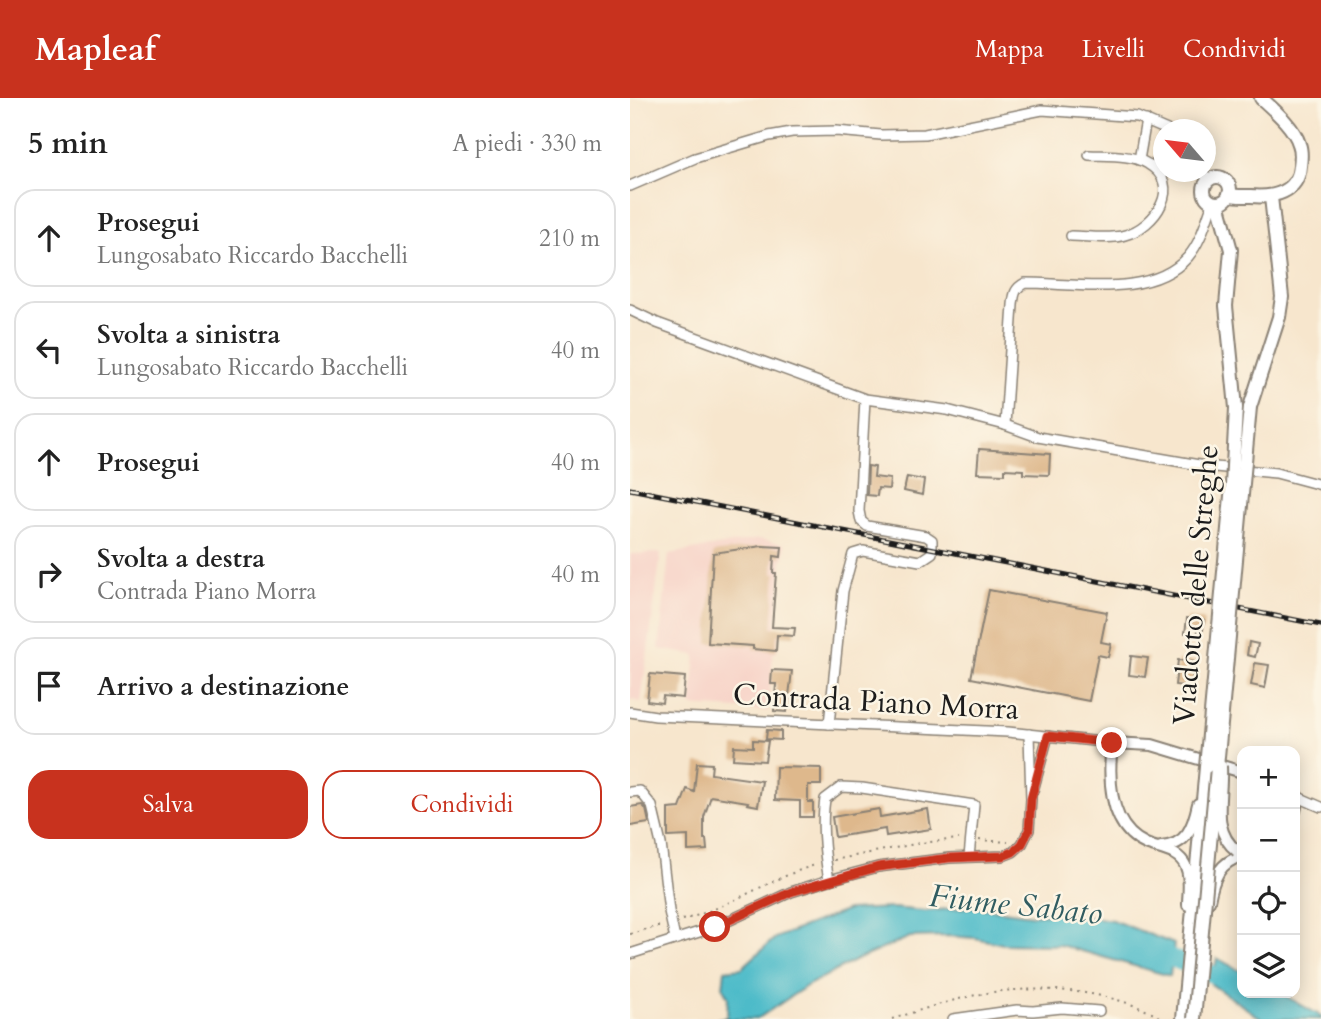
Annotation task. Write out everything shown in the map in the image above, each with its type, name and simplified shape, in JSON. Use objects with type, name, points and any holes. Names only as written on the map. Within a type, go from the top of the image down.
[{"type":"main road","points":[[1229,194],[1271,197],[1279,195],[1290,187],[1299,174],[1299,143],[1266,100]]},
{"type":"main road","points":[[1206,182],[1207,198],[1215,203],[1225,200],[1229,194],[1226,182],[1216,178]]},
{"type":"main road","points":[[1194,1019],[1250,407],[1279,317],[1282,297],[1271,197]]},
{"type":"main road","name":"Viadotto delle Streghe","points":[[1182,1019],[1232,485],[1236,408],[1234,369],[1226,325],[1231,250],[1227,231],[1215,203]]},
{"type":"street","points":[[630,186],[695,158],[792,132],[925,134],[1042,110],[1111,113],[1153,123]]},
{"type":"street","points":[[1139,160],[1146,120]]},
{"type":"street","points":[[1071,236],[1118,237],[1141,228],[1158,212],[1165,195],[1164,184],[1157,171],[1139,160],[1089,155]]},
{"type":"street","points":[[1005,425],[1014,293],[1018,286],[1133,284],[1160,277],[1187,258],[1198,242],[1215,203]]},
{"type":"street","points":[[630,310],[657,323],[865,399],[947,410],[1005,425],[1038,437],[1205,466],[1276,473],[1321,485]]},
{"type":"street","points":[[829,724],[843,591],[853,554],[863,551],[920,561],[932,553],[933,549],[932,540],[926,536],[867,526],[861,521],[859,511],[865,399]]},
{"type":"street","name":"Contrada Piano Morra","points":[[630,712],[656,716],[1029,734],[1152,745],[1237,770]]},
{"type":"street","points":[[630,954],[715,927],[791,892],[829,880],[878,867],[1003,856],[1013,852],[1022,844],[1029,830],[1029,734]]},
{"type":"street","points":[[1031,799],[1048,736]]},
{"type":"street","points":[[1112,743],[1111,789],[1120,821],[1131,834],[1145,843],[1166,848],[1186,867],[1191,932]]},
{"type":"street","points":[[1220,749],[1223,783],[1220,826],[1228,844],[1237,852]]},
{"type":"street","points":[[1166,848],[1187,836],[1193,824],[1206,767]]},
{"type":"street","points":[[829,880],[823,816],[825,799],[841,788],[862,788],[974,805],[969,857]]},
{"type":"street","points":[[630,792],[640,791],[652,806],[661,844],[675,939]]},
{"type":"street","points":[[1300,799],[1321,807]]},
{"type":"street","points":[[1202,941],[1215,875],[1227,861],[1237,856]]},
{"type":"street","points":[[953,1019],[1017,1010],[1044,1015],[1062,1008],[1099,1011]]},
{"type":"path","points":[[892,1019],[955,1000],[1002,991],[1055,990],[1104,996],[1151,1012],[1163,1019]]},
{"type":"shaded area","points":[[759,539],[785,544],[775,632],[779,633],[777,652],[773,653],[768,711],[691,706],[696,655],[659,649],[669,554]]},
{"type":"shaded area","points":[[661,553],[641,702],[630,699],[630,554]]},
{"type":"water","points":[[973,907],[1033,915],[1065,913],[1112,920],[1174,944],[1170,976],[1060,945],[1003,944],[948,936],[910,937],[856,960],[808,985],[757,1019],[717,1019],[727,1017],[728,997],[723,988],[725,970],[742,968],[775,938],[848,910],[893,908],[925,911]]},
{"type":"water","points":[[1217,958],[1237,969],[1237,998],[1289,998],[1321,1016],[1321,1019],[1262,1019],[1211,984]]},
{"type":"building","points":[[979,449],[1050,454],[1049,475],[1023,474],[1023,470],[1005,469],[1005,474],[977,473]]},
{"type":"building","points":[[868,466],[875,467],[874,477],[890,479],[889,489],[878,488],[877,496],[867,495]]},
{"type":"building","points":[[907,477],[924,480],[922,495],[904,491]]},
{"type":"building","points":[[762,546],[782,547],[781,557],[774,556],[773,573],[776,573],[772,627],[795,628],[794,636],[777,635],[776,651],[753,649],[753,646],[708,643],[713,553]]},
{"type":"building","points":[[989,590],[1107,612],[1101,642],[1111,644],[1108,657],[1098,655],[1089,701],[971,678]]},
{"type":"building","points":[[1187,618],[1204,620],[1203,630],[1198,630],[1197,635],[1185,633]]},
{"type":"building","points":[[1249,642],[1258,644],[1255,657],[1247,655]]},
{"type":"building","points":[[1131,656],[1148,658],[1145,677],[1129,675]]},
{"type":"building","points":[[1178,660],[1195,662],[1191,687],[1175,685]]},
{"type":"building","points":[[1255,663],[1269,665],[1265,688],[1251,685]]},
{"type":"building","points":[[772,670],[792,671],[787,712],[774,711],[776,684],[771,684]]},
{"type":"building","points":[[650,674],[685,677],[683,698],[663,696],[662,703],[647,701]]},
{"type":"building","points":[[767,730],[781,731],[781,740],[766,739]]},
{"type":"building","points":[[753,740],[768,741],[765,761],[733,759],[734,746],[753,747]]},
{"type":"building","points":[[697,763],[712,764],[711,774],[762,781],[758,806],[711,796],[704,817],[707,850],[688,851],[688,836],[668,837],[668,809],[680,808],[687,789],[694,792]]},
{"type":"building","points":[[776,767],[821,768],[821,785],[808,785],[808,802],[813,802],[813,817],[800,817],[800,801],[775,800]]},
{"type":"building","points":[[642,805],[646,809],[649,823],[630,826],[630,807]]},
{"type":"building","points":[[879,809],[880,817],[928,809],[931,829],[886,836],[885,829],[835,837],[832,817]]},
{"type":"waterway","name":"Fiume Sabato","points":[[1151,950],[1237,984]]},
{"type":"railway","points":[[630,489],[1321,625]]},
{"type":"route","points":[[715,927],[791,892],[878,867],[949,858],[1003,856],[1013,852],[1022,844],[1029,830],[1031,799],[1048,736],[1112,743]]}]
